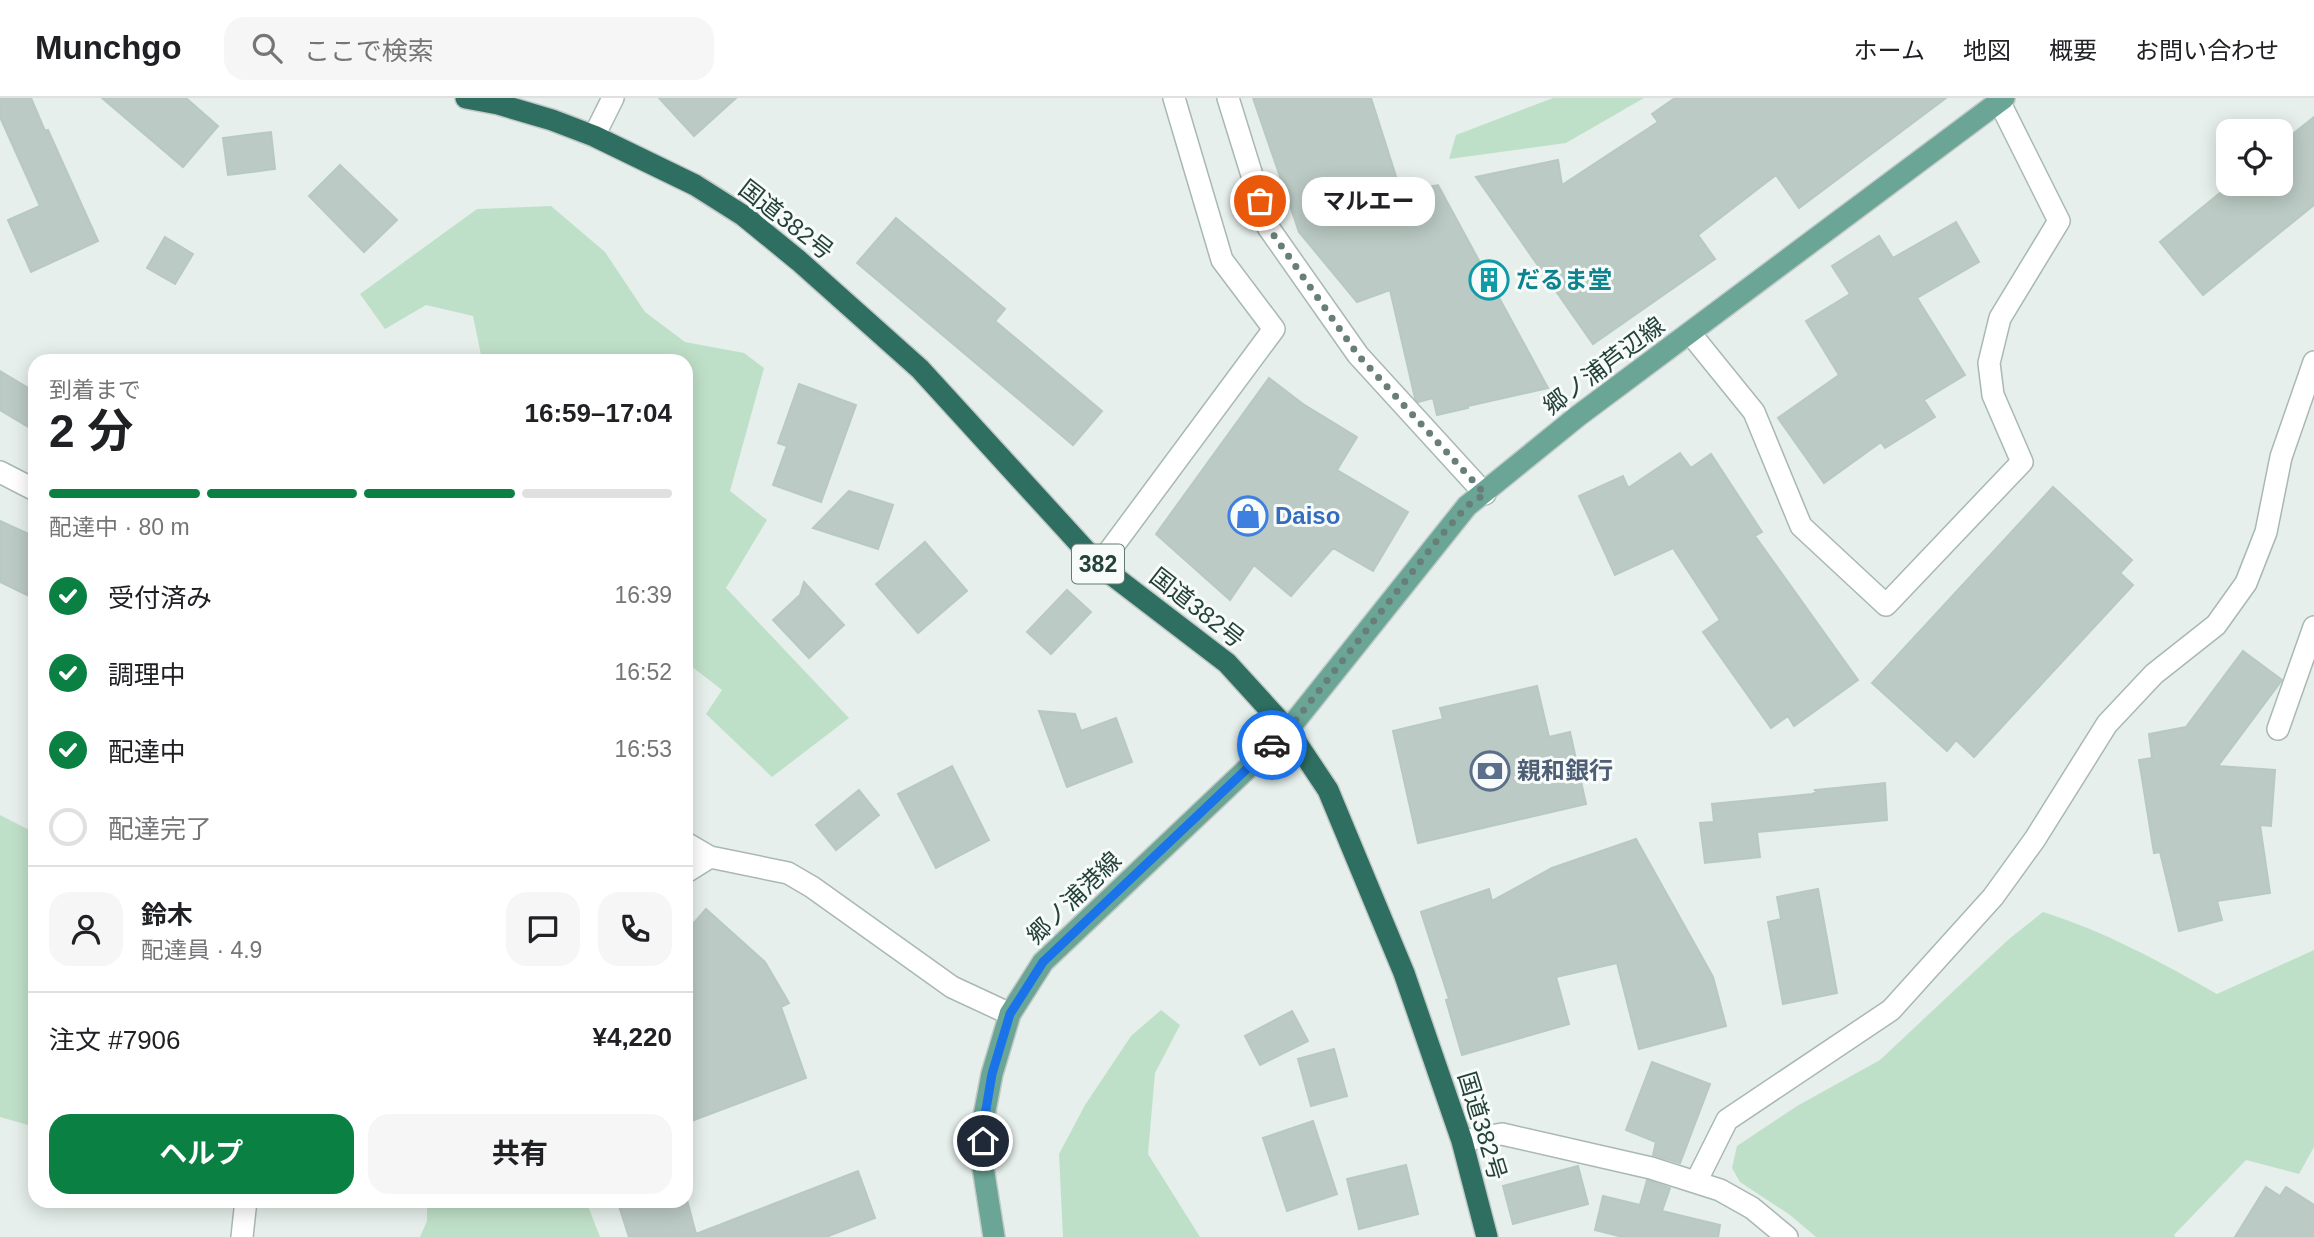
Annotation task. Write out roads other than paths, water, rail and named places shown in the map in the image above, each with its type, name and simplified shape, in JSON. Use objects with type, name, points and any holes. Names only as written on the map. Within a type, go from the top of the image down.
[{"type":"highway","name":"国道382号","points":[[466,98],[552,120],[594,136],[695,185],[744,216],[799,261],[920,369],[1099,565],[1227,663],[1288,730],[1328,790],[1405,973],[1462,1141],[1487,1237]]},
{"type":"main road","name":"郷ノ浦芦辺線","points":[[1288,730],[1467,506],[1578,416],[2001,100]]},
{"type":"main road","name":"郷ノ浦港線","points":[[994,1237],[982,1161],[984,1121],[992,1074],[1010,1014],[1043,962],[1288,730]]},
{"type":"street","points":[[594,136],[613,98]]},
{"type":"street","points":[[1099,565],[1274,329],[1222,260],[1174,98]]},
{"type":"street","points":[[1228,98],[1268,227],[1358,355],[1485,494]]},
{"type":"street","points":[[1690,333],[1754,412],[1801,526],[1886,605],[2022,462],[1993,395],[1989,363],[2000,318],[2059,221],[2001,100]]},
{"type":"street","points":[[1696,1182],[1727,1120],[1891,1010],[1993,897],[2035,839],[2107,724],[2154,674],[2216,625],[2246,583],[2266,532],[2281,457],[2314,362]]},
{"type":"street","points":[[0,472],[28,486]]},
{"type":"street","points":[[2278,729],[2314,627]]},
{"type":"street","points":[[693,848],[710,857],[788,873],[812,887],[952,987],[1010,1014]]},
{"type":"street","points":[[693,868],[710,857]]},
{"type":"street","points":[[1462,1141],[1502,1134],[1605,1156],[1696,1182],[1720,1190],[1752,1208],[1787,1237]]},
{"type":"street","points":[[243,1237],[245,1208]]},
{"type":"place","name":"マルエー","points":[[1260,201]]},
{"type":"place","name":"だるま堂","points":[[1489,280]]},
{"type":"place","name":"Daiso","points":[[1248,516]]},
{"type":"place","name":"親和銀行","points":[[1490,771]]}]
